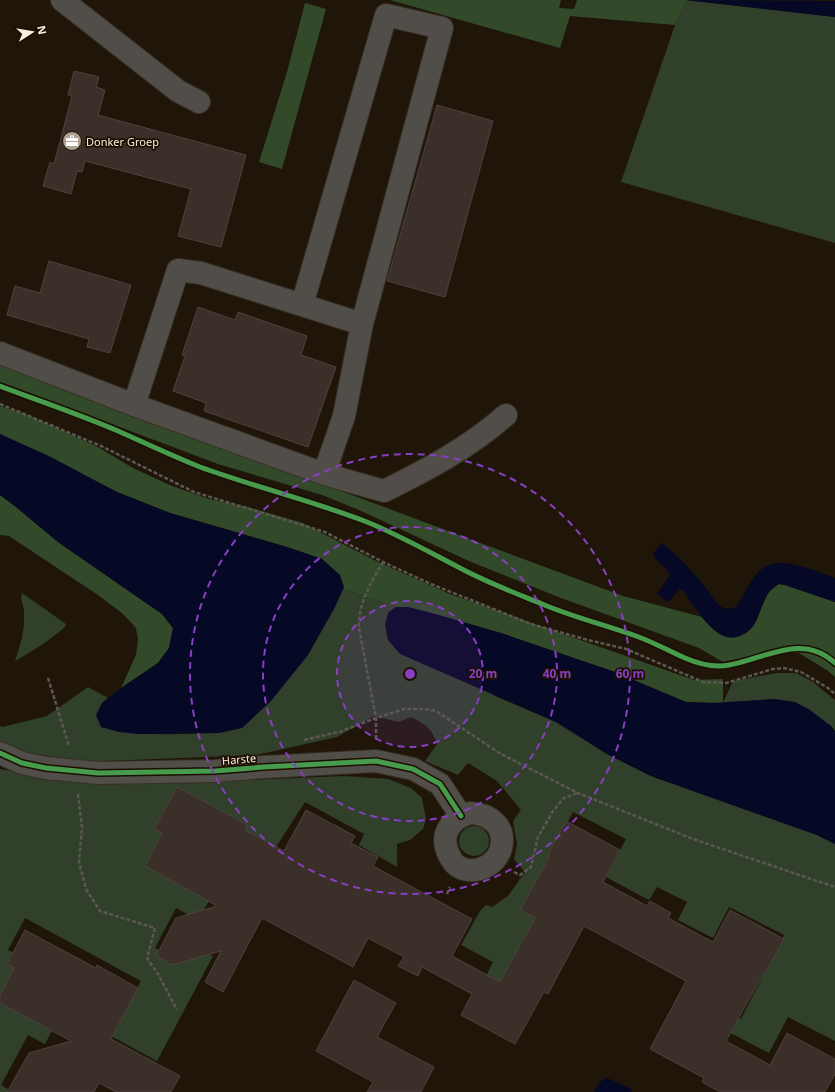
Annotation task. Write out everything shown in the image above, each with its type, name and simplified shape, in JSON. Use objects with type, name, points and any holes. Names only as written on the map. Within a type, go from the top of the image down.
[{"type":"street","points":[[62,0],[178,91],[198,102]]},
{"type":"street","points":[[302,305],[386,15],[442,28],[362,324],[344,416],[324,474]]},
{"type":"street","points":[[134,405],[178,270],[201,273],[362,324]]},
{"type":"street","points":[[0,353],[134,405],[324,474],[384,491],[463,448],[488,431],[506,415]]},
{"type":"street","name":"Harste","points":[[0,753],[22,763],[46,768],[98,773],[207,771],[376,761],[413,769],[440,784],[461,816]]},
{"type":"street","points":[[470,813],[480,813],[489,817],[497,824],[501,833],[502,843],[500,852],[495,861],[478,870],[459,867],[451,859],[447,850],[445,840],[448,830],[453,822],[461,816],[470,813]]},
{"type":"path","points":[[0,404],[101,446],[194,492],[325,532],[383,562],[432,584],[531,624],[626,649],[703,682],[726,682],[773,669],[784,668],[801,672],[828,688],[835,694]]},
{"type":"path","points":[[376,761],[376,718],[359,628],[359,617],[367,591],[383,562]]},
{"type":"path","points":[[48,678],[65,732],[75,771],[82,827],[79,862],[86,888],[100,910],[154,928],[147,958],[158,974],[177,1010]]},
{"type":"path","points":[[297,741],[342,731],[404,709],[424,709],[436,711],[501,754],[578,793],[693,838],[835,887]]},
{"type":"path","points":[[495,861],[508,870],[520,874],[531,867],[538,837],[553,811],[564,798],[578,793]]},
{"type":"green space","points":[[390,0],[561,0],[559,8],[574,9],[577,0],[687,0],[675,25],[570,16],[560,48]]},
{"type":"green space","points":[[687,0],[835,17],[835,243],[621,182],[675,25]]},
{"type":"green space","points":[[305,3],[326,9],[282,169],[259,162],[287,72]]},
{"type":"green space","points":[[0,364],[623,596],[702,617],[713,629],[754,625],[769,591],[779,584],[835,602],[835,677],[799,653],[764,653],[723,662],[699,648],[561,598],[469,561],[359,510],[322,495],[218,464],[0,382]]},
{"type":"green space","points":[[0,406],[30,416],[96,446],[133,468],[172,486],[209,499],[248,507],[303,523],[374,560],[450,594],[694,680],[723,679],[723,703],[686,702],[612,671],[501,633],[408,607],[396,607],[343,589],[344,587],[322,559],[287,547],[170,513],[117,492],[0,434]]},
{"type":"green space","points":[[0,495],[58,542],[162,614],[173,628],[169,648],[158,663],[121,688],[136,655],[138,640],[136,628],[123,614],[98,595],[9,536],[0,535]]},
{"type":"green space","points":[[343,589],[396,607],[388,613],[495,696],[556,722],[607,754],[651,776],[817,835],[835,844],[835,1041],[788,1017],[769,1053],[719,1027],[727,1011],[741,1019],[784,935],[729,907],[713,938],[678,920],[687,902],[657,887],[649,900],[606,877],[626,839],[573,812],[525,905],[539,913],[502,984],[486,976],[493,962],[461,945],[480,911],[486,905],[492,907],[508,896],[525,872],[514,859],[517,844],[513,821],[521,810],[497,781],[468,763],[458,775],[425,761],[437,744],[430,730],[411,717],[399,722],[374,716],[337,737],[256,755],[80,762],[21,751],[0,741],[0,726],[2,727],[47,716],[88,687],[108,698],[102,703],[101,727],[145,734],[219,733],[334,609]]},
{"type":"green space","points":[[22,593],[66,624],[65,627],[47,641],[15,661],[22,638],[24,624],[24,610],[21,598]]},
{"type":"green space","points":[[777,673],[796,673],[813,682],[835,700],[835,731],[831,726],[775,699],[723,703],[733,681]]},
{"type":"green space","points":[[0,769],[18,772],[177,779],[245,780],[344,776],[388,779],[411,788],[422,798],[426,819],[423,829],[410,840],[397,844],[397,867],[359,845],[364,834],[305,802],[276,847],[174,792],[158,822],[213,894],[198,920],[176,908],[155,948],[174,958],[184,941],[213,956],[157,1061],[111,1036],[141,981],[25,918],[8,950],[21,957],[58,1019],[45,1044],[28,1035],[1,1085],[13,1092],[0,1092]]},
{"type":"green space","points":[[474,826],[485,830],[489,841],[485,852],[474,856],[463,852],[459,841],[463,830]]},
{"type":"water","points":[[685,0],[835,1],[835,17]]},
{"type":"water","points":[[0,434],[49,456],[117,492],[170,513],[287,547],[322,559],[340,575],[344,587],[334,609],[308,655],[271,701],[242,728],[219,733],[138,734],[119,732],[101,727],[96,715],[102,703],[158,663],[169,648],[173,628],[162,614],[58,542],[0,495]]},
{"type":"water","points":[[661,543],[673,553],[700,581],[716,602],[721,607],[726,609],[736,607],[759,571],[771,564],[779,563],[808,568],[835,578],[835,602],[779,584],[769,592],[754,625],[750,629],[744,634],[733,638],[724,636],[715,631],[707,623],[682,589],[680,589],[668,602],[657,594],[670,575],[653,554]]},
{"type":"water","points":[[396,607],[408,607],[501,633],[612,671],[686,702],[712,703],[775,699],[795,702],[810,710],[831,726],[835,731],[835,844],[817,835],[651,776],[607,754],[556,722],[400,654],[388,640],[385,625],[388,613]]},
{"type":"water","points":[[607,1078],[630,1088],[632,1092],[594,1092],[601,1081]]},
{"type":"building","points":[[74,71],[99,77],[96,87],[105,90],[98,115],[246,155],[221,247],[178,236],[191,189],[85,161],[82,172],[77,171],[71,194],[43,186],[50,162],[54,164],[72,96],[68,95]]},
{"type":"building","points":[[437,105],[493,121],[445,297],[387,281]]},
{"type":"building","points":[[49,261],[131,285],[110,353],[87,347],[89,339],[7,315],[15,286],[40,293]]},
{"type":"building","points":[[198,307],[235,320],[238,312],[307,336],[301,355],[336,367],[308,447],[204,411],[206,403],[173,391],[185,356],[182,355]]},
{"type":"building","points":[[177,787],[248,825],[245,830],[284,851],[306,810],[355,836],[351,843],[378,857],[373,866],[472,919],[452,956],[500,982],[535,918],[520,910],[550,855],[548,854],[566,821],[620,850],[603,882],[647,906],[650,901],[671,913],[668,918],[713,942],[730,910],[784,939],[726,1041],[770,1065],[787,1033],[835,1059],[835,1074],[825,1092],[720,1092],[702,1082],[704,1078],[650,1049],[686,981],[584,926],[548,994],[544,992],[515,1044],[461,1015],[472,994],[422,967],[418,976],[398,966],[404,957],[368,938],[353,967],[262,918],[223,992],[205,982],[221,951],[172,965],[156,956],[176,918],[217,906],[145,866],[162,833],[154,829]]},
{"type":"building","points":[[25,930],[96,968],[97,965],[138,988],[111,1039],[180,1076],[171,1092],[116,1092],[99,1083],[94,1092],[7,1092],[29,1053],[71,1041],[0,1003],[0,995],[14,968],[7,964]]},
{"type":"building","points":[[354,980],[396,1003],[377,1037],[434,1067],[421,1092],[367,1092],[373,1082],[316,1051]]},
{"type":"cycle path","points":[[0,386],[74,413],[200,467],[326,507],[367,522],[501,587],[565,613],[642,638],[696,662],[712,666],[723,666],[796,648],[810,649],[822,654],[835,663]]},
{"type":"cycle path","points":[[0,753],[22,763],[46,768],[98,773],[215,771],[376,761],[413,769],[440,784],[461,816]]},
{"type":"place","name":"Donker Groep","points":[[72,141]]}]
